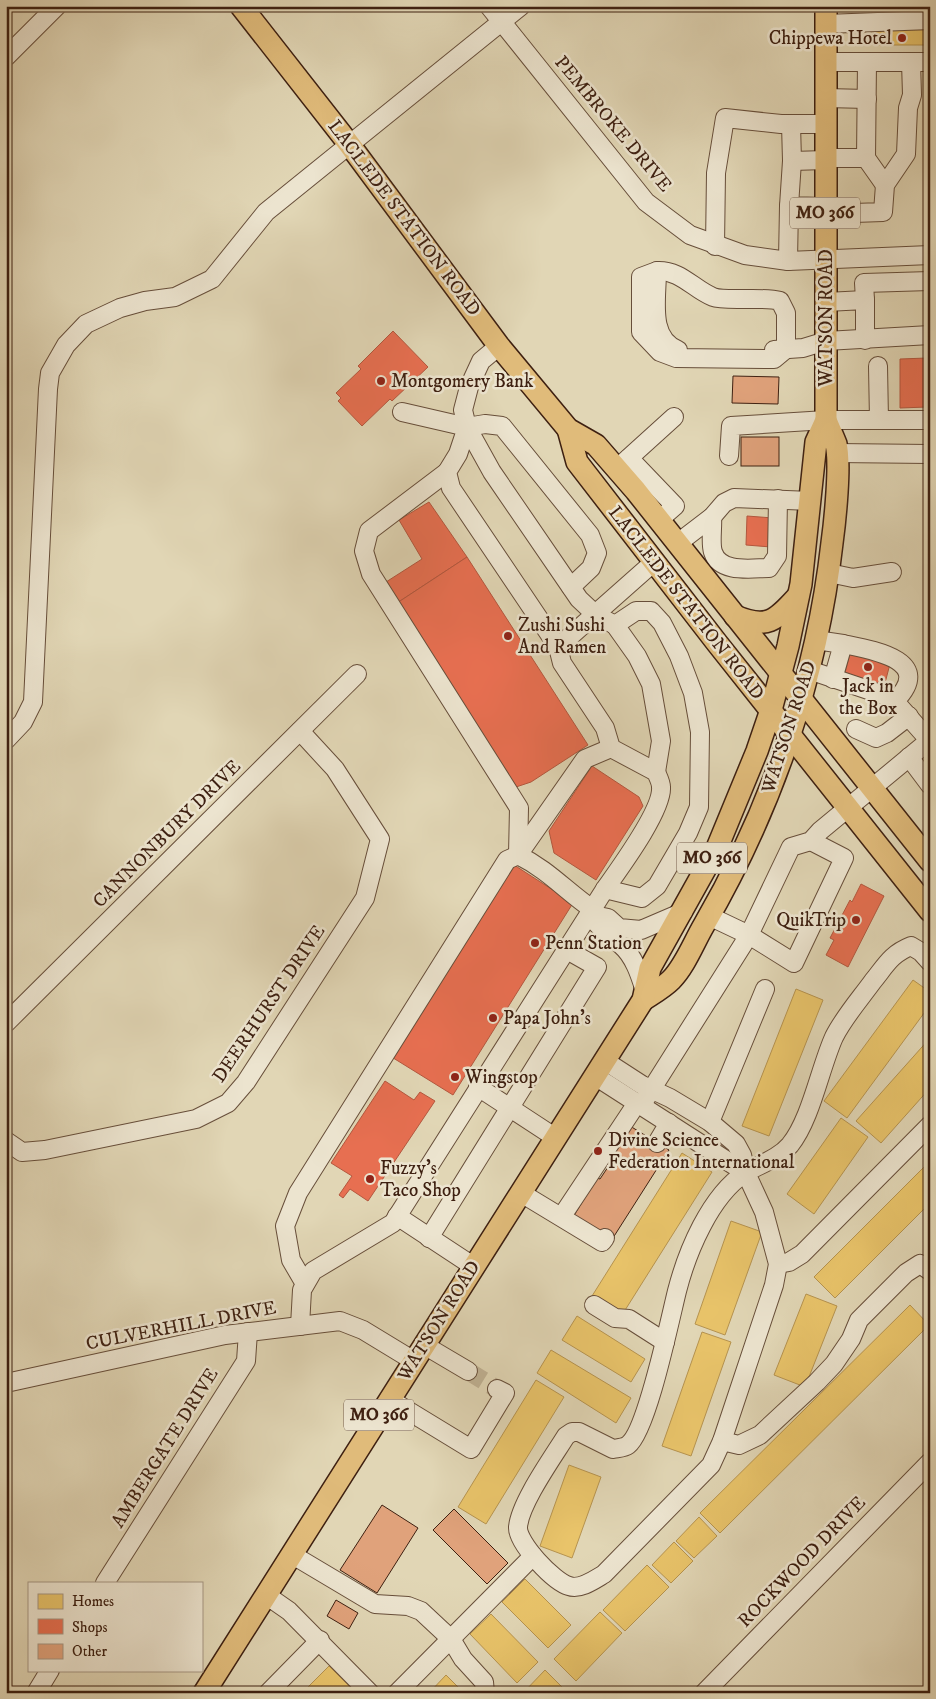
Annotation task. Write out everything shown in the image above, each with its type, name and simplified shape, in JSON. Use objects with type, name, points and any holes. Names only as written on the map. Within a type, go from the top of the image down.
[{"type":"main road","name":"LACLEDE STATION ROAD","points":[[242,6],[349,144],[499,346],[568,429],[596,444],[623,463],[659,520],[930,861]]},
{"type":"main road","name":"WATSON ROAD","points":[[644,996],[671,980],[709,916],[753,830],[790,735],[801,698],[816,640],[829,573],[835,504],[836,446],[826,420],[826,15]]},
{"type":"main road","name":"WATSON ROAD","points":[[204,1693],[473,1266],[600,1069],[644,996],[650,968],[683,912],[728,824],[771,710],[798,596],[811,501],[816,442],[826,420]]},
{"type":"main road","name":"LACLEDE STATION ROAD","points":[[568,429],[577,462],[930,911]]},
{"type":"main road","points":[[735,616],[751,623],[770,622],[786,610],[798,596]]},
{"type":"street","points":[[6,57],[57,6]]},
{"type":"street","name":"PEMBROKE DRIVE","points":[[489,6],[646,202],[690,235],[715,246],[745,255],[788,260],[930,255]]},
{"type":"street","points":[[6,740],[23,722],[33,702],[48,389],[50,373],[66,345],[86,324],[120,308],[145,301],[175,297],[212,279],[266,212],[521,6]]},
{"type":"street","points":[[826,15],[930,20]]},
{"type":"street","points":[[826,62],[930,62]]},
{"type":"street","points":[[867,62],[866,158],[885,185]]},
{"type":"street","points":[[789,206],[825,210],[883,212],[885,185],[906,154],[908,108],[912,95],[911,62]]},
{"type":"street","points":[[826,98],[867,98]]},
{"type":"street","points":[[715,246],[716,173],[725,118],[791,124],[826,124]]},
{"type":"street","points":[[788,260],[792,161],[791,124]]},
{"type":"street","points":[[792,161],[866,158]]},
{"type":"street","points":[[786,349],[786,312],[780,300],[767,298],[715,298],[669,271],[657,271],[641,277],[641,332],[660,352],[676,358],[774,359],[786,349],[803,348],[826,341],[930,335]]},
{"type":"street","points":[[865,340],[864,283],[930,281]]},
{"type":"street","points":[[826,302],[865,300]]},
{"type":"street","points":[[300,1326],[302,1290],[313,1271],[393,1222],[605,889],[627,858],[654,811],[662,788],[656,772],[661,741],[650,684],[636,656],[615,624],[596,615],[579,599],[492,472],[467,427],[463,410],[469,387],[480,361],[499,346]]},
{"type":"street","points":[[878,366],[879,420]]},
{"type":"street","points":[[402,412],[467,427],[485,424],[502,426],[590,535],[597,553],[591,568],[571,587]]},
{"type":"street","points":[[623,463],[674,417]]},
{"type":"street","points":[[729,456],[731,426],[826,420],[930,420]]},
{"type":"street","points":[[467,427],[458,454],[447,472],[369,531],[364,551],[371,574],[519,808],[518,856]]},
{"type":"street","points":[[836,453],[929,451]]},
{"type":"street","points":[[447,472],[451,488],[558,647],[562,662],[605,728],[611,748],[656,772]]},
{"type":"street","points":[[678,544],[712,517],[724,502],[734,498],[811,501]]},
{"type":"street","points":[[712,517],[713,552],[721,563],[730,568],[769,568],[777,556],[778,499]]},
{"type":"street","points":[[558,647],[654,562]]},
{"type":"street","points":[[829,573],[853,578],[892,572]]},
{"type":"street","points":[[605,889],[642,898],[657,886],[688,833],[699,807],[700,732],[693,693],[679,656],[662,624],[650,611],[636,611],[615,624]]},
{"type":"street","points":[[816,640],[843,644],[899,658],[907,665],[911,677],[910,686],[895,701]]},
{"type":"street","points":[[833,679],[843,644]]},
{"type":"street","points":[[562,1216],[639,1104],[652,1089],[749,936],[791,847],[811,841],[848,807],[929,740],[895,701],[809,670]]},
{"type":"street","name":"CANNONBURY DRIVE","points":[[6,1023],[357,674]]},
{"type":"street","points":[[856,729],[876,738],[887,733],[910,716]]},
{"type":"street","name":"DEERHURST DRIVE","points":[[6,1141],[22,1152],[45,1150],[196,1119],[228,1103],[246,1082],[365,898],[380,839],[335,769],[300,731]]},
{"type":"street","points":[[305,1284],[291,1260],[285,1226],[298,1193],[507,860],[518,856],[585,759],[611,748]]},
{"type":"street","points":[[908,757],[930,785]]},
{"type":"street","points":[[709,916],[749,936],[794,963],[844,858],[811,841]]},
{"type":"street","points":[[518,856],[552,875],[566,891],[591,911],[608,918],[619,928],[641,930],[683,912]]},
{"type":"street","points":[[591,911],[609,937],[621,945],[631,956],[644,996]]},
{"type":"street","points":[[600,1069],[652,1089],[710,1122],[736,1144],[742,1155],[746,1173],[764,1212],[778,1264],[774,1285],[722,1441],[711,1465],[604,1574],[591,1582],[575,1587],[562,1582],[533,1556],[520,1538],[518,1527],[531,1493],[566,1436],[572,1432],[579,1432],[613,1449],[628,1445],[633,1439],[644,1416],[666,1342],[677,1291],[696,1238],[721,1194],[746,1173],[777,1156],[790,1144],[803,1119],[835,1036],[852,1009],[895,952],[911,946],[921,952],[930,962]]},
{"type":"street","points":[[430,1238],[597,967],[567,950]]},
{"type":"street","points":[[710,1122],[766,989]]},
{"type":"street","points":[[600,1069],[639,1104],[746,1173]]},
{"type":"street","points":[[478,1087],[556,1138]]},
{"type":"street","points":[[657,1143],[669,1123]]},
{"type":"street","points":[[778,1264],[789,1262],[802,1254],[930,1125]]},
{"type":"street","points":[[521,1193],[562,1216],[602,1242],[605,1238]]},
{"type":"street","points":[[397,1216],[473,1266]]},
{"type":"street","points":[[722,1441],[738,1445],[760,1435],[834,1364],[850,1339],[859,1320],[906,1273],[920,1264],[930,1271]]},
{"type":"street","points":[[594,1305],[614,1318],[629,1319],[666,1342]]},
{"type":"street","name":"CULVERHILL DRIVE","points":[[6,1383],[225,1335],[340,1321],[348,1322],[419,1353],[468,1371]]},
{"type":"street","name":"AMBERGATE DRIVE","points":[[106,1582],[246,1361],[248,1332]]},
{"type":"street","points":[[389,1399],[471,1449],[505,1393],[497,1389]]},
{"type":"street","name":"ROCKWOOD DRIVE","points":[[704,1693],[930,1462]]},
{"type":"street","points":[[292,1554],[375,1604],[408,1606],[421,1611],[451,1639],[463,1659],[484,1682],[486,1693]]},
{"type":"street","points":[[397,1693],[533,1556]]},
{"type":"street","points":[[266,1595],[289,1610],[370,1693]]},
{"type":"street","points":[[268,1693],[320,1640]]},
{"type":"street","points":[[36,1693],[49,1672]]},
{"type":"building: Homes","name":"Chippewa Hotel","points":[[874,29],[930,30],[930,45],[873,45]]},
{"type":"building: Homes","points":[[913,980],[930,992],[930,1005],[847,1118],[824,1101]]},
{"type":"building: Homes","points":[[796,989],[823,1000],[769,1136],[742,1126]]},
{"type":"building: Homes","points":[[930,1038],[930,1088],[881,1143],[856,1121]]},
{"type":"building: Homes","points":[[841,1118],[868,1137],[814,1214],[787,1194]]},
{"type":"building: Homes","points":[[682,1153],[712,1172],[622,1315],[592,1296]]},
{"type":"building: Homes","points":[[930,1161],[930,1203],[835,1298],[814,1277]]},
{"type":"building: Homes","points":[[731,1221],[762,1232],[725,1335],[695,1324]]},
{"type":"building: Homes","points":[[806,1294],[837,1306],[805,1387],[774,1375]]},
{"type":"building: Homes","points":[[910,1305],[929,1325],[720,1533],[700,1513]]},
{"type":"building: Homes","points":[[577,1316],[645,1359],[631,1382],[562,1340]]},
{"type":"building: Homes","points":[[702,1332],[731,1342],[691,1456],[662,1446]]},
{"type":"building: Homes","points":[[551,1350],[631,1398],[616,1423],[537,1373]]},
{"type":"building: Homes","points":[[536,1380],[564,1397],[486,1524],[458,1507]]},
{"type":"building: Homes","points":[[569,1465],[601,1477],[572,1558],[540,1546]]},
{"type":"building: Homes","points":[[699,1517],[717,1536],[694,1558],[676,1541]]},
{"type":"building: Homes","points":[[674,1542],[693,1561],[671,1583],[652,1565]]},
{"type":"building: Homes","points":[[647,1565],[669,1587],[625,1631],[603,1610]]},
{"type":"building: Homes","points":[[525,1579],[571,1625],[548,1648],[502,1602]]},
{"type":"building: Homes","points":[[600,1612],[622,1633],[576,1681],[554,1659]]},
{"type":"building: Homes","points":[[491,1614],[538,1662],[517,1683],[470,1634]]},
{"type":"building: Homes","points":[[329,1666],[350,1687],[343,1693],[302,1693]]},
{"type":"building: Homes","points":[[545,1670],[562,1687],[556,1693],[523,1693]]},
{"type":"building: Homes","points":[[446,1675],[464,1693],[429,1693]]},
{"type":"building: Shops","name":"Montgomery Bank","points":[[393,331],[428,367],[362,426],[338,401],[341,398],[336,393],[361,369],[358,366]]},
{"type":"building: Shops","points":[[927,358],[927,407],[900,408],[900,359]]},
{"type":"building: Shops","points":[[429,502],[467,557],[397,603],[386,582],[422,559],[399,520]]},
{"type":"building: Shops","points":[[747,516],[773,518],[771,547],[746,545]]},
{"type":"building: Shops","points":[[467,557],[588,745],[531,782],[516,787],[397,603]]},
{"type":"building: Shops","name":"Jack in the Box","points":[[852,646],[892,656],[884,687],[844,677]]},
{"type":"building: Shops","points":[[592,766],[639,797],[643,806],[596,880],[554,853],[549,831]]},
{"type":"building: Shops","points":[[511,863],[573,903],[453,1095],[390,1056]]},
{"type":"building: Shops","name":"QuikTrip","points":[[861,884],[884,896],[848,967],[826,955],[834,940],[830,938],[850,900],[852,902]]},
{"type":"building: Shops","points":[[385,1081],[414,1100],[420,1092],[435,1101],[368,1201],[350,1189],[343,1198],[339,1195],[352,1176],[331,1163]]},
{"type":"building: Other","points":[[733,376],[779,377],[778,404],[732,403]]},
{"type":"building: Other","points":[[741,437],[779,437],[779,466],[741,466]]},
{"type":"building: Other","points":[[630,1126],[669,1150],[611,1241],[573,1217],[597,1178],[600,1179],[608,1167],[605,1166]]},
{"type":"building: Other","points":[[382,1505],[418,1528],[377,1593],[340,1570]]},
{"type":"building: Other","points":[[454,1509],[508,1563],[487,1584],[433,1530]]},
{"type":"building: Other","points":[[336,1600],[358,1613],[349,1629],[327,1616]]},
{"type":"tunnel","points":[[468,1371],[497,1389]]},
{"type":"place","name":"Chippewa Hotel","points":[[902,38]]},
{"type":"place","name":"Montgomery Bank","points":[[381,381]]},
{"type":"place","name":"Zushi Sushi And Ramen","points":[[508,636]]},
{"type":"place","name":"Jack in the Box","points":[[868,667]]},
{"type":"place","name":"QuikTrip","points":[[856,920]]},
{"type":"place","name":"Penn Station","points":[[535,943]]},
{"type":"place","name":"Papa John's","points":[[493,1018]]},
{"type":"place","name":"Wingstop","points":[[455,1077]]},
{"type":"place","name":"Divine Science Federation International","points":[[598,1151]]},
{"type":"place","name":"Fuzzy's Taco Shop","points":[[370,1179]]}]
